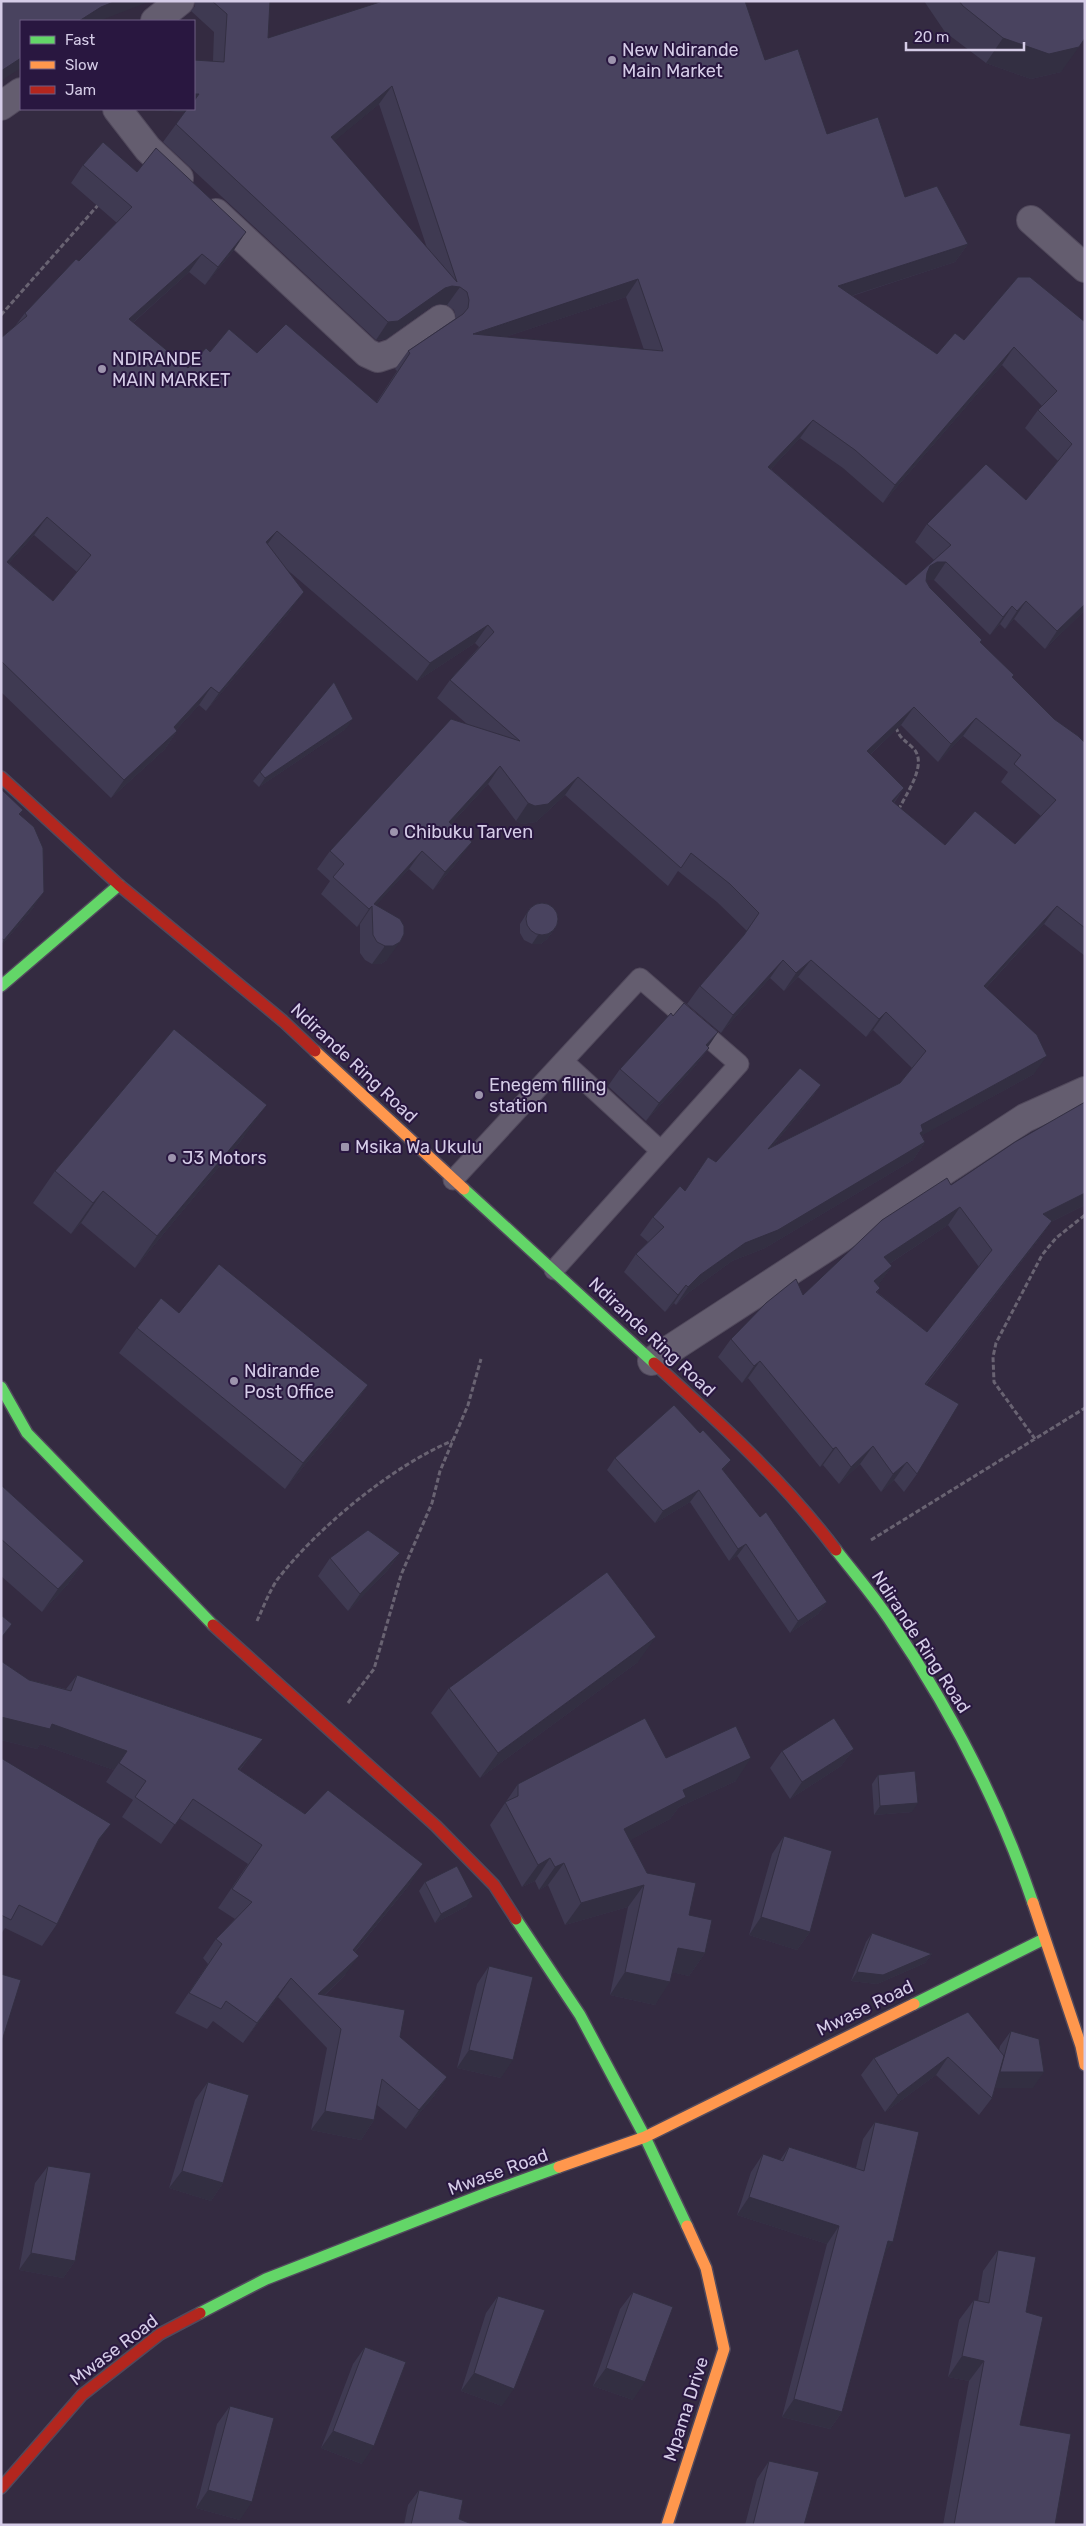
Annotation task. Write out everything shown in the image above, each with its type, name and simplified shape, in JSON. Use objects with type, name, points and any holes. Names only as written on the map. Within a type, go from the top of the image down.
[{"type":"street","points":[[156,20],[180,1]]},
{"type":"street","points":[[1,106],[20,93]]},
{"type":"street","points":[[117,110],[148,150],[367,353],[378,358],[393,353],[441,319]]},
{"type":"street","points":[[1031,220],[1085,268]]},
{"type":"street","name":"Ndirande Ring Road","points":[[1,777],[119,886],[284,1021],[453,1180],[720,1423],[808,1513],[889,1619],[955,1724],[1015,1849],[1081,2046],[1085,2065]]},
{"type":"street","points":[[1,986],[119,886]]},
{"type":"street","points":[[652,1361],[1025,1118],[1085,1090]]},
{"type":"street","name":"Mpama Drive","points":[[3,1395],[27,1433],[227,1640],[436,1826],[494,1885],[580,2015],[645,2137],[706,2268],[724,2349],[667,2525]]},
{"type":"street","name":"Mwase Road","points":[[1,2488],[82,2395],[160,2334],[266,2279],[487,2193],[645,2137],[1044,1939]]},
{"type":"lane","points":[[453,1180],[640,978],[739,1064],[554,1270]]},
{"type":"lane","points":[[563,1061],[660,1151]]},
{"type":"path","points":[[1,315],[103,200]]},
{"type":"path","points":[[895,721],[899,735],[915,750],[918,768],[895,816]]},
{"type":"path","points":[[1034,1439],[994,1382],[993,1357],[996,1343],[1042,1255],[1056,1238],[1085,1215]]},
{"type":"path","points":[[328,1729],[374,1669],[401,1575],[432,1503],[440,1471],[468,1405],[481,1359]]},
{"type":"path","points":[[843,1558],[1085,1408]]},
{"type":"path","points":[[255,1626],[276,1581],[344,1513],[383,1480],[429,1451],[453,1440]]},
{"type":"building","points":[[1,1],[116,1],[101,7],[81,20],[20,20],[20,59],[1,71]]},
{"type":"building","points":[[212,1],[270,1],[268,38],[383,1],[745,1],[765,60],[798,49],[827,134],[878,117],[905,197],[937,186],[968,244],[838,286],[937,354],[955,333],[964,340],[1018,277],[1030,277],[1085,322],[1085,604],[1057,631],[1026,601],[1017,611],[1012,606],[1003,617],[946,562],[937,562],[930,566],[926,581],[930,588],[982,640],[980,642],[1014,675],[1012,677],[1054,719],[1085,743],[1085,928],[1057,906],[984,986],[1037,1035],[1047,1056],[921,1125],[923,1131],[920,1133],[925,1142],[778,1230],[745,1243],[700,1275],[688,1287],[686,1285],[678,1295],[636,1254],[664,1227],[653,1217],[680,1186],[685,1191],[708,1157],[716,1162],[800,1068],[821,1085],[768,1149],[900,1083],[926,1051],[886,1012],[879,1019],[811,960],[796,973],[783,960],[733,1015],[700,986],[744,935],[759,913],[730,884],[691,853],[681,868],[578,777],[548,804],[535,806],[528,803],[500,766],[449,822],[472,842],[445,872],[422,851],[374,904],[400,919],[404,926],[404,934],[400,942],[393,946],[385,946],[377,942],[373,935],[372,906],[369,909],[333,877],[344,864],[330,851],[451,719],[520,741],[450,680],[494,632],[488,625],[430,663],[277,531],[266,542],[304,592],[219,693],[211,687],[174,727],[177,731],[124,780],[1,661],[1,338],[27,316],[25,313],[76,259],[79,261],[132,207],[83,165],[103,142],[137,172],[156,148],[246,232],[218,267],[202,254],[129,319],[188,368],[206,348],[210,352],[229,329],[257,353],[286,324],[377,403],[410,353],[408,351],[463,314],[468,308],[467,292],[460,287],[452,286],[445,288],[398,321],[388,322],[176,124],[186,110],[195,110],[195,100],[199,94],[195,94],[195,60],[224,62],[227,14]],"holes":[[[392,86],[457,282],[331,137]],[[638,279],[663,351],[473,334]],[[1014,347],[1057,391],[1038,410],[1072,444],[1026,500],[986,464],[927,524],[951,545],[906,585],[768,467],[813,420],[855,450],[895,485]],[[47,517],[91,555],[53,601],[7,562]],[[914,707],[951,744],[976,718],[1021,755],[1014,764],[1056,800],[1015,844],[975,811],[945,845],[892,801],[904,788],[867,751]]]},
{"type":"building","points":[[959,1],[1085,1],[1085,38],[1079,47],[1049,54],[1003,38]]},
{"type":"building","points":[[334,682],[353,719],[265,778],[260,772]]},
{"type":"building","points":[[1,789],[23,810],[19,814],[34,827],[43,848],[44,892],[4,940],[1,938]]},
{"type":"building","points":[[542,903],[548,904],[553,908],[557,913],[557,925],[553,930],[548,934],[542,935],[536,934],[531,930],[527,925],[526,919],[527,913],[531,908],[536,904]]},
{"type":"building","points":[[684,1003],[718,1032],[706,1045],[709,1048],[659,1103],[620,1069],[671,1013],[673,1016]]},
{"type":"building","points":[[174,1029],[267,1105],[157,1236],[103,1191],[93,1203],[55,1171]]},
{"type":"building","points":[[1085,1102],[1085,1193],[1043,1214],[1052,1221],[925,1384],[959,1404],[917,1474],[907,1462],[893,1474],[873,1446],[851,1467],[836,1447],[833,1449],[760,1361],[754,1366],[731,1339],[766,1303],[796,1279],[803,1295],[882,1220],[947,1178],[951,1185],[1015,1142]],"holes":[[[960,1207],[992,1250],[927,1332],[876,1292],[880,1288],[874,1281],[892,1266],[884,1257]]]},
{"type":"building","name":"Ndirande Post Office","points":[[219,1264],[368,1385],[303,1463],[137,1328],[161,1298],[179,1313]]},
{"type":"building","points":[[674,1405],[700,1433],[703,1430],[731,1460],[722,1469],[760,1517],[766,1512],[827,1602],[798,1621],[746,1544],[738,1549],[699,1490],[663,1511],[615,1458]]},
{"type":"building","points":[[1,1485],[84,1561],[58,1589],[1,1539]]},
{"type":"building","points":[[368,1530],[400,1553],[360,1594],[330,1558]]},
{"type":"building","points":[[607,1572],[656,1637],[498,1753],[449,1688]]},
{"type":"building","points":[[1,1615],[12,1624],[1,1638]]},
{"type":"building","points":[[1,1661],[29,1680],[71,1691],[77,1675],[263,1739],[238,1769],[305,1814],[328,1790],[423,1864],[353,1950],[359,1956],[318,1994],[405,2010],[400,2037],[447,2077],[419,2110],[382,2079],[374,2120],[325,2111],[341,2029],[291,1978],[257,2023],[226,2001],[221,2009],[189,1993],[222,1944],[216,1939],[252,1902],[232,1889],[262,1845],[193,1799],[175,1825],[135,1797],[146,1781],[119,1763],[127,1751],[52,1724],[50,1729],[1,1717]]},
{"type":"building","points":[[645,1718],[666,1758],[736,1726],[751,1758],[683,1790],[686,1797],[624,1829],[647,1873],[696,1883],[689,1915],[712,1920],[705,1953],[678,1948],[670,1982],[625,1972],[644,1885],[581,1903],[564,1863],[555,1867],[550,1858],[538,1865],[505,1802],[518,1796],[518,1784]]},
{"type":"building","points":[[834,1718],[854,1749],[802,1782],[782,1751]]},
{"type":"building","points":[[1,1758],[111,1824],[99,1839],[57,1924],[19,1905],[11,1920],[1,1915]]},
{"type":"building","points":[[915,1771],[918,1803],[880,1806],[878,1775]]},
{"type":"building","points":[[784,1836],[832,1851],[810,1932],[761,1917]]},
{"type":"building","points":[[457,1866],[473,1897],[441,1914],[425,1882]]},
{"type":"building","points":[[872,1933],[932,1954],[883,1975],[857,1972]]},
{"type":"building","points":[[489,1966],[533,1977],[513,2060],[469,2050]]},
{"type":"building","points":[[1,1974],[21,1980],[1,2044]]},
{"type":"building","points":[[968,2012],[1004,2056],[992,2098],[948,2057],[898,2095],[874,2058]]},
{"type":"building","points":[[1011,2031],[1039,2039],[1044,2072],[1000,2072]]},
{"type":"building","points":[[208,2082],[249,2095],[223,2183],[182,2171]]},
{"type":"building","points":[[875,2122],[919,2132],[893,2242],[888,2241],[842,2412],[794,2399],[839,2226],[749,2197],[763,2154],[783,2161],[789,2147],[864,2171]]},
{"type":"building","points":[[48,2166],[91,2173],[75,2261],[31,2253]]},
{"type":"building","points":[[998,2250],[1036,2257],[1026,2312],[1043,2317],[1020,2425],[1071,2434],[1055,2525],[954,2525],[984,2361],[962,2356],[974,2300],[989,2303]]},
{"type":"building","points":[[633,2292],[673,2307],[645,2382],[606,2368]]},
{"type":"building","points":[[498,2296],[545,2310],[514,2389],[474,2373]]},
{"type":"building","points":[[365,2347],[406,2362],[374,2446],[333,2431]]},
{"type":"building","points":[[230,2406],[274,2418],[252,2502],[208,2490]]},
{"type":"building","points":[[769,2461],[819,2472],[804,2525],[753,2525]]},
{"type":"building","points":[[419,2490],[463,2500],[459,2519],[474,2525],[411,2525]]},
{"type":"traffic: fast","points":[[1,986],[119,885]]},
{"type":"traffic: fast","points":[[464,1189],[654,1363]]},
{"type":"traffic: fast","points":[[1,1387],[27,1433],[213,1625]]},
{"type":"traffic: fast","points":[[836,1550],[889,1619],[952,1721],[1005,1828],[1033,1903]]},
{"type":"traffic: fast","points":[[516,1919],[580,2015],[645,2137],[687,2226]]},
{"type":"traffic: fast","points":[[914,2004],[1044,1939]]},
{"type":"traffic: fast","points":[[200,2313],[266,2279],[559,2167]]},
{"type":"traffic: slow","points":[[315,1051],[464,1189]]},
{"type":"traffic: slow","points":[[1033,1903],[1081,2046],[1085,2065]]},
{"type":"traffic: slow","points":[[559,2167],[645,2137],[914,2004]]},
{"type":"traffic: slow","points":[[667,2525],[724,2349],[706,2268],[687,2226]]},
{"type":"traffic: jam","points":[[1,777],[119,885],[283,1021],[315,1051]]},
{"type":"traffic: jam","points":[[654,1363],[726,1429],[772,1475],[816,1524],[836,1550]]},
{"type":"traffic: jam","points":[[213,1625],[436,1826],[494,1885],[516,1919]]},
{"type":"traffic: jam","points":[[1,2488],[82,2395],[160,2334],[200,2313]]},
{"type":"place","name":"New Ndirande Main Market","points":[[612,60]]},
{"type":"place","name":"NDIRANDE MAIN MARKET","points":[[102,369]]},
{"type":"place","name":"Chibuku Tarven","points":[[394,832]]},
{"type":"place","name":"Enegem filling station","points":[[479,1095]]},
{"type":"place","name":"Msika Wa Ukulu","points":[[345,1147]]},
{"type":"place","name":"J3 Motors","points":[[172,1158]]},
{"type":"place","name":"Ndirande Post Office","points":[[234,1381]]}]
